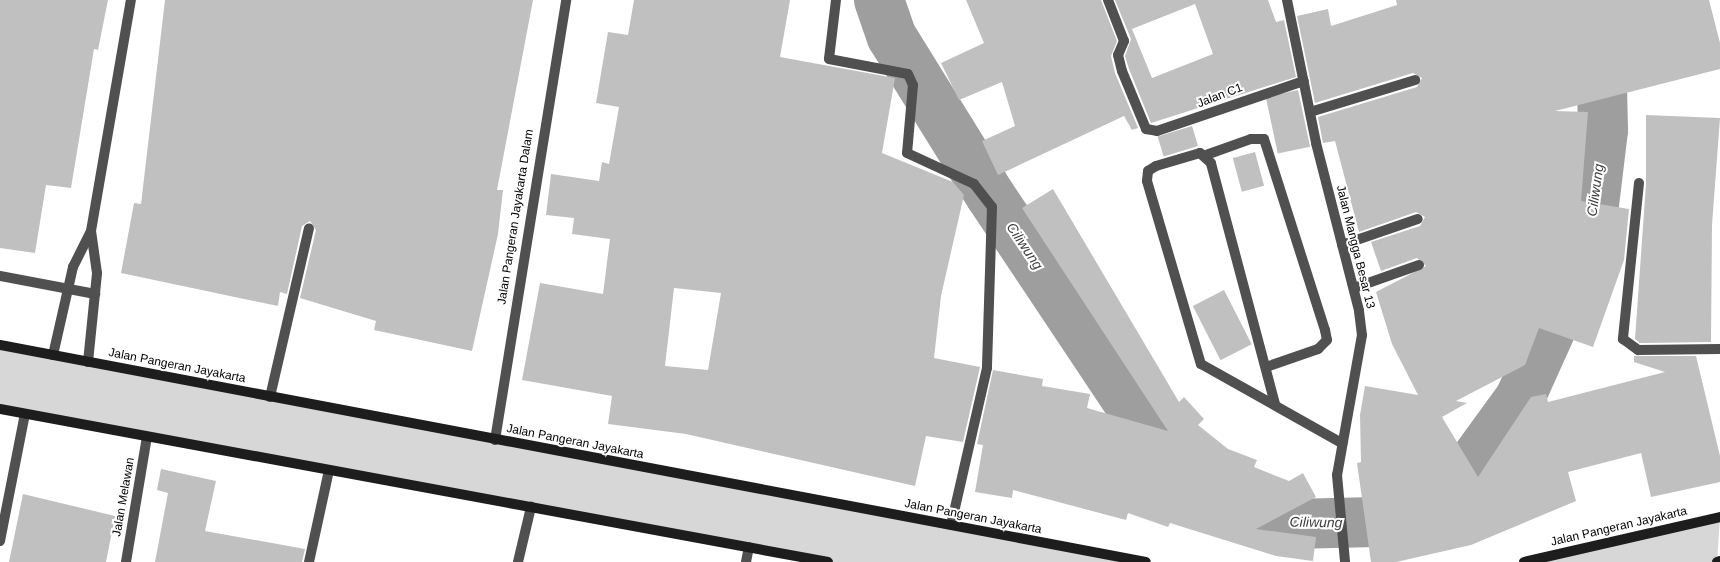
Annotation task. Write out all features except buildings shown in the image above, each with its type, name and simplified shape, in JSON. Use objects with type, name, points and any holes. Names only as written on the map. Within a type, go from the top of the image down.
[{"type":"main road","name":"Jalan Pangeran Jayakarta","points":[[0,345],[1146,562]]},
{"type":"main road","points":[[0,410],[828,562]]},
{"type":"main road","name":"Jalan Pangeran Jayakarta","points":[[1524,562],[1720,516]]},
{"type":"street","points":[[88,362],[95,294],[92,231],[132,0]]},
{"type":"street","name":"Jalan Pangeran Jayakarta Dalam","points":[[495,440],[566,0]]},
{"type":"street","points":[[836,0],[829,59],[908,74],[913,85],[906,153],[974,184],[992,207],[987,368],[951,525]]},
{"type":"street","name":"Jalan C1","points":[[1108,0],[1124,42],[1118,55],[1122,70],[1146,129],[1157,131],[1304,81]]},
{"type":"street","name":"Jalan Mangga Besar 13","points":[[1287,0],[1310,112],[1354,288],[1362,335],[1342,443],[1336,492],[1345,562]]},
{"type":"street","points":[[1310,112],[1415,80]]},
{"type":"street","points":[[1266,367],[1318,349],[1327,340],[1264,140],[1251,139],[1206,155],[1156,166],[1148,171],[1147,182],[1202,364],[1342,443]]},
{"type":"street","points":[[1206,155],[1275,404]]},
{"type":"street","points":[[1640,183],[1624,339],[1638,350],[1720,350]]},
{"type":"street","points":[[1342,245],[1418,219]]},
{"type":"street","points":[[270,397],[309,228]]},
{"type":"street","points":[[53,355],[68,288],[92,231]]},
{"type":"street","points":[[1354,288],[1420,265]]},
{"type":"street","points":[[0,276],[95,294]]},
{"type":"street","points":[[0,541],[25,414]]},
{"type":"street","name":"Jalan Melawan","points":[[126,562],[147,437]]},
{"type":"street","points":[[309,562],[329,470]]},
{"type":"street","points":[[518,562],[531,508]]},
{"type":"street","points":[[746,562],[749,547]]},
{"type":"shaded area","points":[[0,345],[1145,562],[829,562],[0,409]]},
{"type":"shaded area","points":[[1720,517],[1717,562],[1526,562]]},
{"type":"waterway","name":"Ciliwung","points":[[879,0],[892,37],[990,195],[1155,442],[1231,502],[1290,524],[1376,522],[1451,493],[1520,398],[1565,298],[1593,213],[1603,130],[1602,86],[1583,48],[1569,0]]}]
